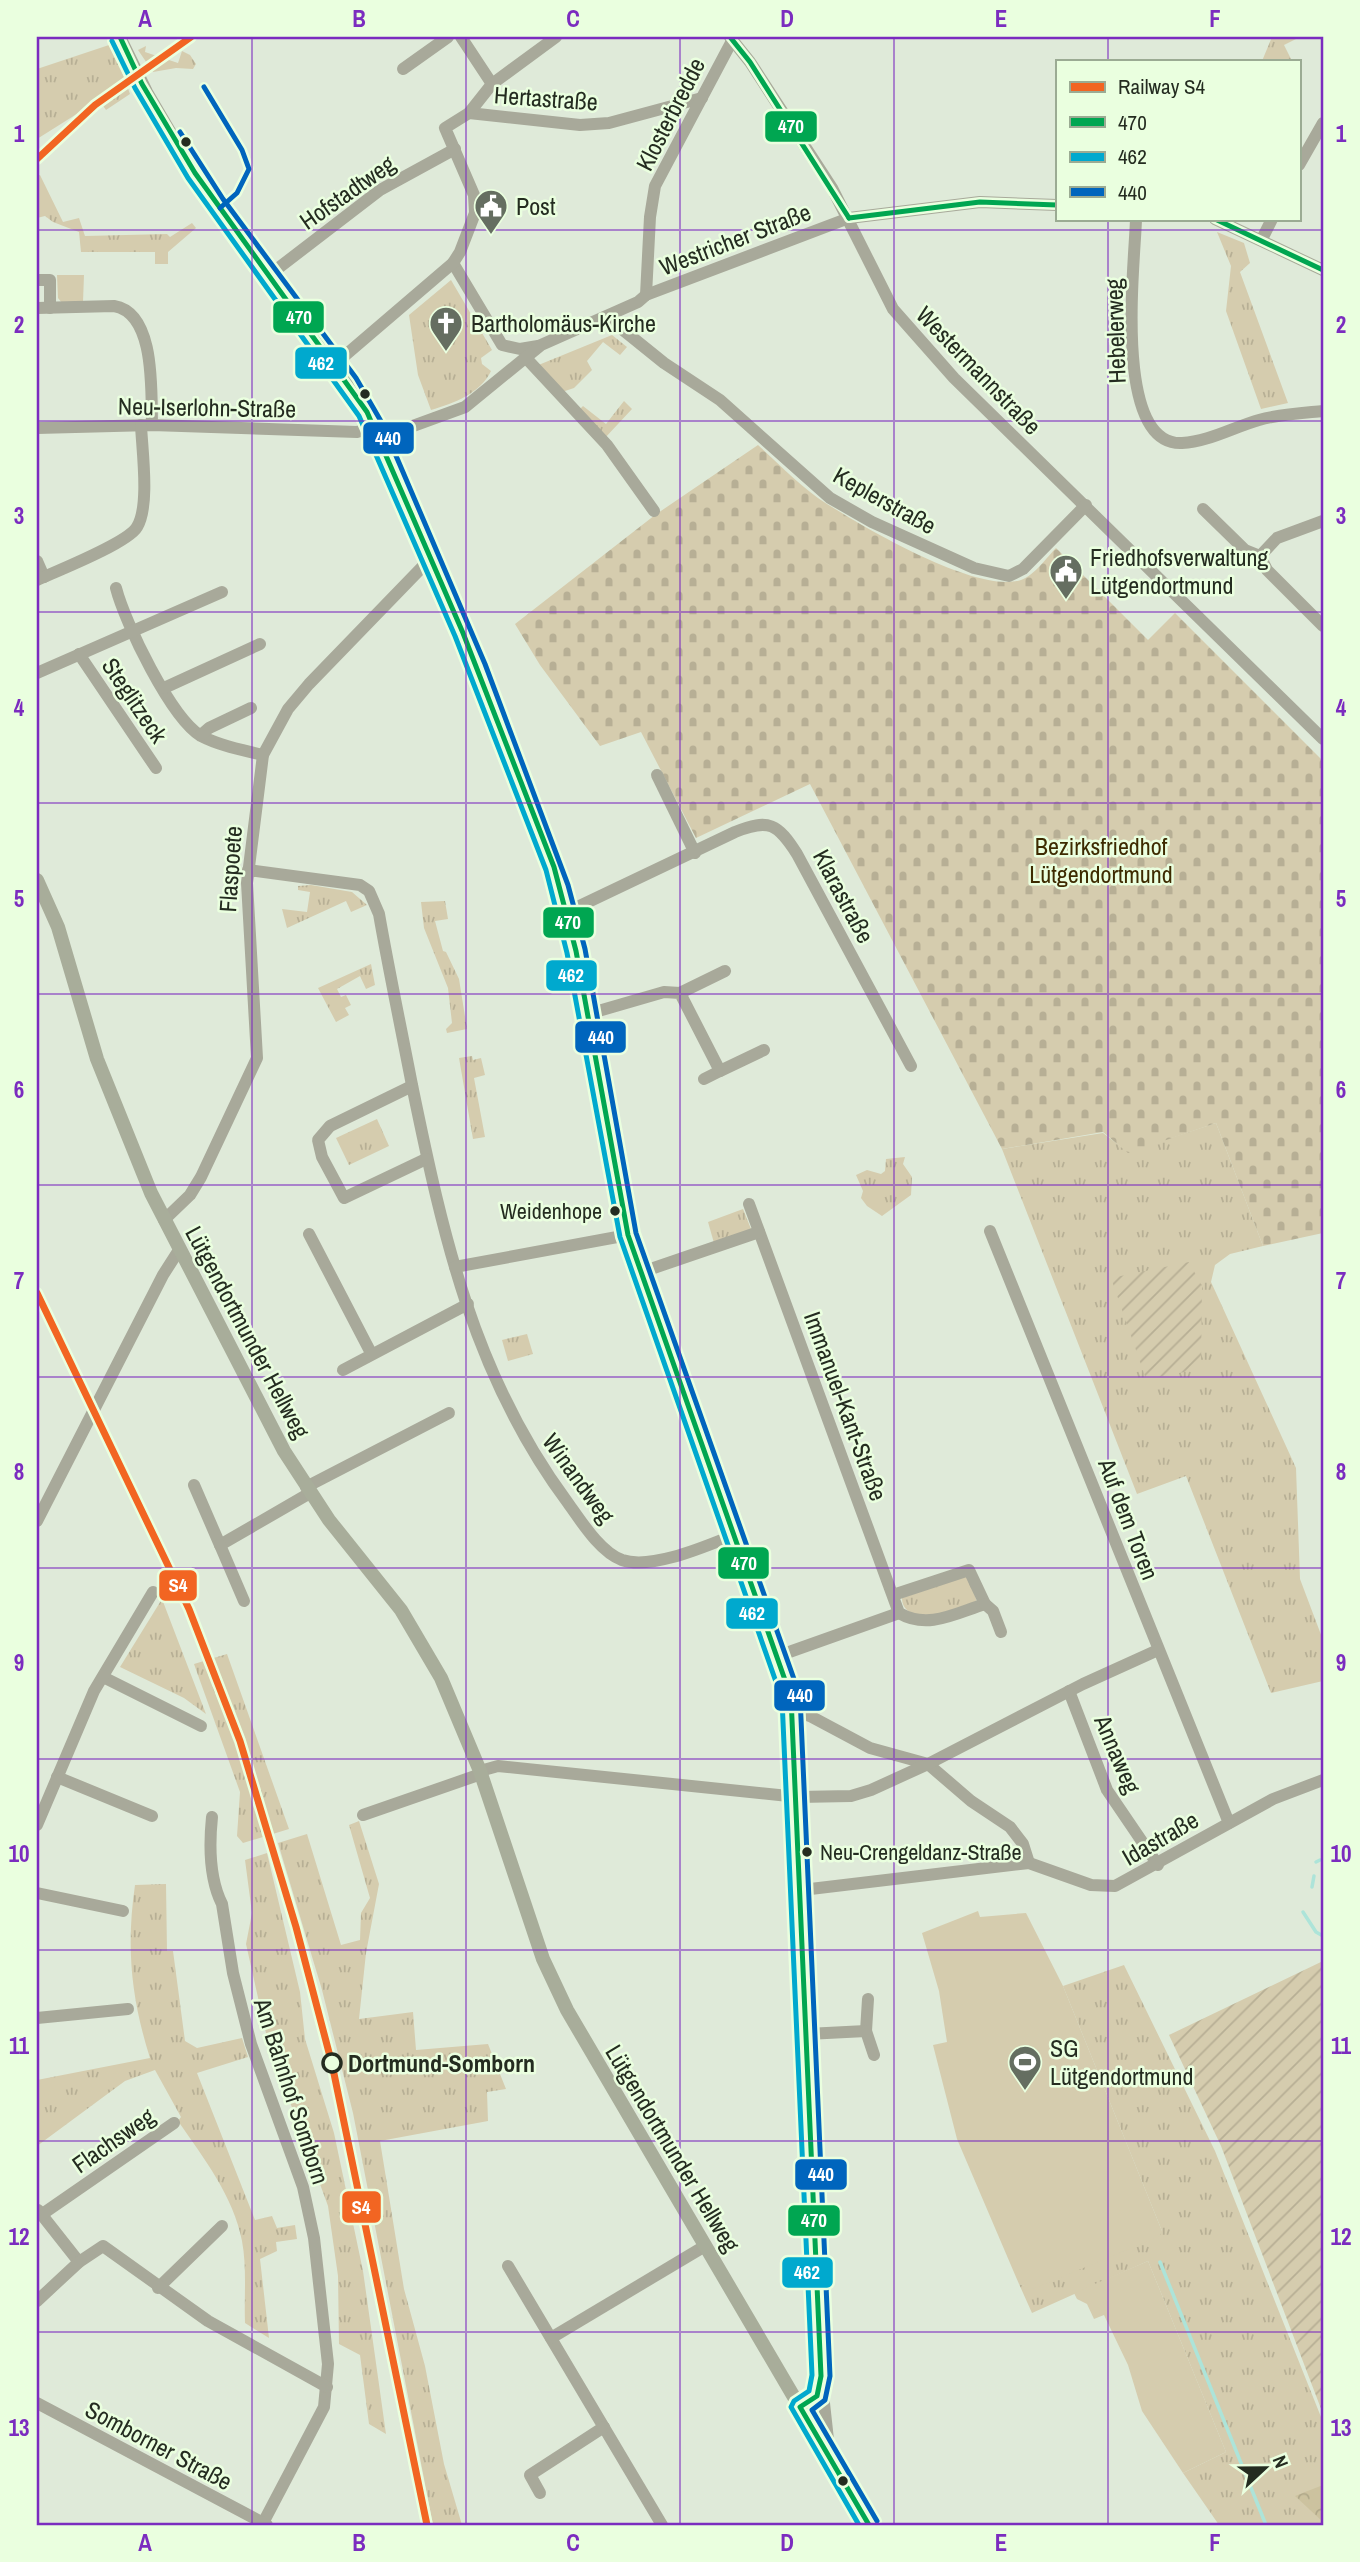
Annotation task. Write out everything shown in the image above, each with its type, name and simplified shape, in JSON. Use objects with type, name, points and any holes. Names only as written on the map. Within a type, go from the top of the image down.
[{"type":"main road","name":"Lütgendortmunder Hellweg","points":[[37,880],[58,928],[102,1071],[164,1220],[275,1434],[308,1490],[390,1594],[416,1632],[441,1678],[480,1772],[554,1983],[585,2043],[869,2525]]},
{"type":"street","points":[[120,37],[146,92],[187,161],[268,276],[335,364],[377,432],[431,558],[548,849],[567,912],[628,1235],[778,1656],[793,1710],[821,2382],[831,2461]]},
{"type":"street","points":[[404,69],[448,37]]},
{"type":"street","points":[[461,37],[492,84]]},
{"type":"street","points":[[335,364],[453,263],[475,213],[474,195],[445,128],[469,113],[492,84],[556,37]]},
{"type":"street","name":"Klosterbredde","points":[[646,295],[650,217],[655,186],[731,38]]},
{"type":"street","name":"Westermannstraße","points":[[731,38],[849,218],[881,289],[905,326],[954,378],[1323,739]]},
{"type":"street","name":"Hertastraße","points":[[469,113],[580,125],[609,123],[702,98]]},
{"type":"street","points":[[1300,163],[1323,123]]},
{"type":"street","name":"Hofstadtweg","points":[[268,276],[380,190],[455,149]]},
{"type":"street","name":"Westricher Straße","points":[[377,432],[465,407],[541,345],[607,317],[646,295],[849,218],[980,202],[1056,205]]},
{"type":"street","name":"Hebelerweg","points":[[1136,220],[1133,374],[1150,423],[1161,437],[1174,443],[1195,442],[1262,419],[1323,411]]},
{"type":"street","points":[[1217,220],[1323,270]]},
{"type":"street","points":[[1262,239],[1272,220]]},
{"type":"street","points":[[453,263],[502,345],[506,364],[494,384]]},
{"type":"street","points":[[37,280],[50,280],[50,308]]},
{"type":"street","points":[[37,308],[125,308],[135,317],[149,354],[143,504],[137,528],[121,541],[40,578],[37,561]]},
{"type":"street","name":"Keplerstraße","points":[[607,317],[664,363],[720,400],[830,498],[872,522],[974,568],[1009,576],[1023,569],[1086,505]]},
{"type":"street","points":[[502,345],[520,349],[541,345]]},
{"type":"street","points":[[526,358],[607,445],[654,511]]},
{"type":"street","name":"Neu-Iserlohn-Straße","points":[[37,428],[147,425],[377,432]]},
{"type":"street","points":[[1203,509],[1245,550],[1260,556],[1267,570],[1323,626]]},
{"type":"street","points":[[1260,556],[1277,538],[1323,521]]},
{"type":"street","name":"Flaspoete","points":[[164,1220],[190,1195],[201,1177],[257,1058],[248,929],[248,870],[263,755],[288,709],[309,684],[423,562],[431,558]]},
{"type":"street","points":[[116,588],[131,631],[188,726],[201,736],[263,755]]},
{"type":"street","name":"Steglitzeck","points":[[37,673],[222,592]]},
{"type":"street","points":[[164,688],[260,644]]},
{"type":"street","name":"Steglitzeck","points":[[79,654],[156,768]]},
{"type":"street","points":[[201,736],[209,728],[251,708]]},
{"type":"street","points":[[657,775],[695,853]]},
{"type":"street","name":"Klarastraße","points":[[567,912],[753,825],[770,825],[781,831],[797,854],[911,1066]]},
{"type":"street","name":"Winandweg","points":[[248,870],[360,885],[369,891],[379,914],[426,1159],[455,1267],[483,1355],[527,1443],[569,1504],[611,1553],[633,1562],[652,1561],[734,1535]]},
{"type":"street","points":[[587,1014],[664,992],[680,993],[725,971]]},
{"type":"street","points":[[680,993],[720,1072]]},
{"type":"street","points":[[704,1079],[764,1050]]},
{"type":"street","points":[[412,1086],[330,1126],[318,1140],[322,1157],[344,1198],[426,1159]]},
{"type":"street","name":"Immanuel-Kant-Straße","points":[[749,1204],[899,1613]]},
{"type":"street","name":"Auf dem Toren","points":[[990,1231],[1229,1823]]},
{"type":"street","points":[[642,1272],[759,1232]]},
{"type":"street","points":[[309,1234],[371,1353]]},
{"type":"street","points":[[455,1267],[628,1235]]},
{"type":"street","points":[[37,1521],[40,1506],[163,1275],[180,1250]]},
{"type":"street","points":[[343,1370],[468,1304]]},
{"type":"street","points":[[220,1545],[308,1490],[449,1413]]},
{"type":"street","points":[[194,1485],[244,1601]]},
{"type":"street","points":[[893,1595],[969,1570],[985,1604],[993,1611],[1001,1632]]},
{"type":"street","points":[[37,1825],[94,1691],[153,1592]]},
{"type":"street","points":[[778,1656],[899,1613],[919,1621],[931,1622],[985,1604]]},
{"type":"street","points":[[363,1815],[498,1766],[798,1797],[851,1796],[928,1764],[1069,1691],[1158,1650]]},
{"type":"street","points":[[103,1677],[201,1726]]},
{"type":"street","name":"Annaweg","points":[[1069,1691],[1107,1790],[1158,1864]]},
{"type":"street","points":[[793,1710],[810,1716],[857,1743],[887,1755],[928,1764],[971,1801],[1010,1827],[1023,1844],[1029,1863]]},
{"type":"street","points":[[887,1755],[897,1764],[892,1780]]},
{"type":"street","points":[[57,1777],[152,1815]]},
{"type":"street","name":"Idastraße","points":[[802,1889],[1029,1863],[1100,1888],[1128,1882],[1273,1799],[1323,1780]]},
{"type":"street","name":"Am Bahnhof Somborn","points":[[212,1817],[210,1843],[216,1892],[222,1904],[243,2013],[251,2044],[299,2176],[314,2238],[323,2303],[327,2387],[324,2407],[298,2457]]},
{"type":"street","points":[[37,1893],[123,1911]]},
{"type":"street","points":[[868,1999],[866,2031],[874,2054]]},
{"type":"street","points":[[37,2018],[128,2009]]},
{"type":"street","points":[[807,2034],[866,2031]]},
{"type":"street","name":"Flachsweg","points":[[79,2262],[39,2211],[174,2123]]},
{"type":"street","points":[[158,2288],[222,2226]]},
{"type":"street","points":[[37,2301],[79,2262],[103,2246],[158,2288],[208,2321],[327,2387]]},
{"type":"street","points":[[551,2338],[705,2246]]},
{"type":"street","points":[[508,2266],[662,2525]]},
{"type":"street","points":[[800,2407],[817,2396],[821,2382]]},
{"type":"street","name":"Somborner Straße","points":[[37,2403],[265,2524],[298,2457]]},
{"type":"street","points":[[540,2493],[530,2475],[604,2427]]},
{"type":"green space","points":[[1272,37],[1300,37],[1284,45],[1292,60],[1262,60]]},
{"type":"green space","points":[[112,44],[130,94],[106,110],[99,100],[37,139],[37,69]]},
{"type":"green space","points":[[146,46],[145,52],[178,63],[182,51],[190,55],[196,64],[193,69],[176,68],[153,72],[138,50]]},
{"type":"green space","points":[[40,175],[63,222],[79,218],[85,236],[167,234],[170,237],[192,223],[196,228],[168,252],[168,264],[155,264],[155,252],[81,252],[79,232],[45,216],[37,218],[37,176]]},
{"type":"green space","points":[[1217,232],[1244,243],[1250,263],[1240,272],[1288,403],[1261,409],[1226,311],[1231,266]]},
{"type":"green space","points":[[57,275],[84,275],[83,302],[62,303],[58,298]]},
{"type":"green space","points":[[451,280],[492,350],[481,358],[482,364],[491,371],[473,392],[431,410],[418,375],[409,315]]},
{"type":"green space","points":[[612,335],[627,347],[620,355],[603,342],[587,361],[592,370],[574,388],[562,392],[536,366]]},
{"type":"green space","points":[[624,401],[632,409],[604,439],[579,410],[583,406],[606,424]]},
{"type":"green space","name":"Bezirksfriedhof Lütgendortmund","points":[[758,445],[800,484],[827,504],[894,543],[951,569],[1002,582],[1021,580],[1056,548],[1148,640],[1175,613],[1323,761],[1323,1233],[1263,1246],[1216,1123],[1128,1153],[1103,1132],[1002,1149],[810,784],[696,838],[641,732],[600,746],[540,665],[515,624],[655,515]]},
{"type":"green space","points":[[311,885],[352,892],[367,905],[351,912],[346,901],[287,928],[282,909],[307,912],[310,892],[298,890],[298,886]]},
{"type":"green space","points":[[445,901],[448,919],[435,921],[443,951],[446,952],[459,979],[467,1029],[447,1033],[446,1029],[452,1023],[448,988],[424,928],[421,902]]},
{"type":"green space","points":[[371,964],[375,985],[366,989],[360,976],[337,989],[341,997],[346,995],[351,1005],[345,1008],[349,1015],[336,1022],[318,988]]},
{"type":"green space","points":[[472,1056],[473,1060],[481,1058],[485,1075],[474,1078],[485,1137],[473,1139],[459,1058]]},
{"type":"green space","points":[[377,1119],[389,1146],[349,1165],[336,1138]]},
{"type":"green space","points":[[1216,1123],[1263,1246],[1230,1254],[1215,1265],[1211,1282],[1296,1468],[1300,1579],[1323,1640],[1323,1681],[1271,1693],[1186,1476],[1137,1494],[1002,1149],[1103,1133],[1128,1152]]},
{"type":"green space","points":[[905,1157],[903,1164],[912,1177],[911,1195],[882,1216],[867,1206],[861,1198],[863,1191],[856,1175],[867,1170],[881,1174],[885,1171],[886,1159]]},
{"type":"green space","points":[[743,1209],[751,1229],[714,1243],[708,1222]]},
{"type":"green space","points":[[1189,1262],[1202,1286],[1201,1369],[1146,1379],[1111,1278]]},
{"type":"green space","points":[[527,1334],[533,1354],[508,1361],[502,1340]]},
{"type":"green space","points":[[968,1575],[977,1602],[923,1619],[909,1612],[904,1606],[902,1598]]},
{"type":"green space","points":[[162,1599],[206,1714],[184,1698],[120,1667]]},
{"type":"green space","points":[[227,1654],[289,1829],[243,1843],[237,1836],[240,1792],[194,1664]]},
{"type":"green space","points":[[359,1821],[379,1884],[366,1953],[359,2019],[413,2012],[416,2050],[488,2044],[506,2089],[487,2092],[488,2121],[380,2141],[404,2289],[425,2366],[444,2464],[462,2525],[433,2525],[353,2113],[322,1990],[278,1843],[307,1834],[341,1945],[360,1940],[361,1913],[370,1898],[349,1825]]},
{"type":"green space","points":[[267,1853],[300,1992],[305,2039],[334,2133],[363,2271],[386,2434],[369,2424],[360,2355],[339,2344],[338,2276],[328,2206],[268,2042],[246,1944],[252,1913],[245,1860]]},
{"type":"green space","points":[[166,1884],[167,1951],[173,1951],[185,2041],[197,2048],[242,2038],[248,2057],[197,2073],[255,2220],[272,2216],[277,2228],[295,2225],[297,2239],[276,2242],[277,2251],[260,2259],[269,2338],[245,2323],[244,2251],[232,2209],[216,2178],[178,2121],[181,2117],[155,2070],[125,2081],[37,2146],[37,2080],[150,2058],[138,2014],[132,1972],[132,1908],[135,1885]]},
{"type":"green space","name":"SG Lütgendortmund","points":[[978,1911],[980,1917],[1026,1913],[1063,1986],[1162,2231],[1160,2236],[1033,2289],[1019,2284],[957,2139],[933,2045],[947,2042],[939,1991],[922,1933]]},
{"type":"green space","points":[[1323,1961],[1323,2414],[1221,2146],[1169,2035]]},
{"type":"green space","points":[[1124,1965],[1215,2151],[1323,2422],[1323,2525],[1219,2525],[1183,2473],[1226,2452],[1148,2261],[1032,2313],[1019,2284],[1033,2288],[1162,2231],[1063,1986]]},
{"type":"green space","points":[[1148,2261],[1226,2452],[1183,2473],[1142,2411],[1128,2365],[1104,2315],[1094,2319],[1087,2304],[1077,2299],[1074,2293]]},
{"type":"green space","points":[[1323,2485],[1323,2522],[1295,2496]]},
{"type":"waterway","points":[[1316,1862],[1320,1860]]},
{"type":"waterway","points":[[1312,1887],[1314,1876]]},
{"type":"waterway","points":[[1303,1912],[1316,1932],[1323,1936]]},
{"type":"waterway","points":[[1160,2262],[1266,2525]]},
{"type":"rail line","name":"S4","points":[[37,159],[95,105],[191,37]]},
{"type":"rail line","name":"S4","points":[[37,1293],[189,1609],[240,1741],[296,1927],[332,2064],[427,2525]]},
{"type":"transit line","name":"470","points":[[120,37],[142,84],[195,173],[367,412],[463,633],[554,867],[576,951],[628,1235],[791,1697],[821,2376],[817,2396],[800,2407],[869,2525]]},
{"type":"transit line","name":"470","points":[[730,37],[750,62],[849,218]]},
{"type":"transit line","name":"462","points":[[112,41],[135,88],[188,178],[359,416],[455,636],[546,870],[567,953],[620,1237],[782,1699],[812,2375],[809,2391],[794,2401],[791,2407],[859,2525]]},
{"type":"transit line","name":"440","points":[[204,87],[242,150],[249,169],[237,193],[220,208]]},
{"type":"transit line","name":"440","points":[[180,132],[223,199],[356,378],[382,423],[485,664],[568,885],[585,949],[636,1233],[800,1696],[830,2376],[825,2400],[812,2410],[877,2521]]},
{"type":"transit line","name":"470","points":[[849,218],[980,202],[1056,205]]},
{"type":"transit line","name":"470","points":[[1217,220],[1323,270]]},
{"type":"place","name":"Post","points":[[491,236]]},
{"type":"place","name":"Bartholomäus-Kirche","points":[[446,353]]},
{"type":"place","name":"Friedhofsverwaltung Lütgendortmund","points":[[1066,601]]},
{"type":"place","name":"Weidenhope","points":[[615,1211]]},
{"type":"place","name":"Neu-Crengeldanz-Straße","points":[[807,1852]]},
{"type":"place","name":"Dortmund-Somborn","points":[[332,2063]]},
{"type":"place","name":"SG Lütgendortmund","points":[[1025,2092]]}]
